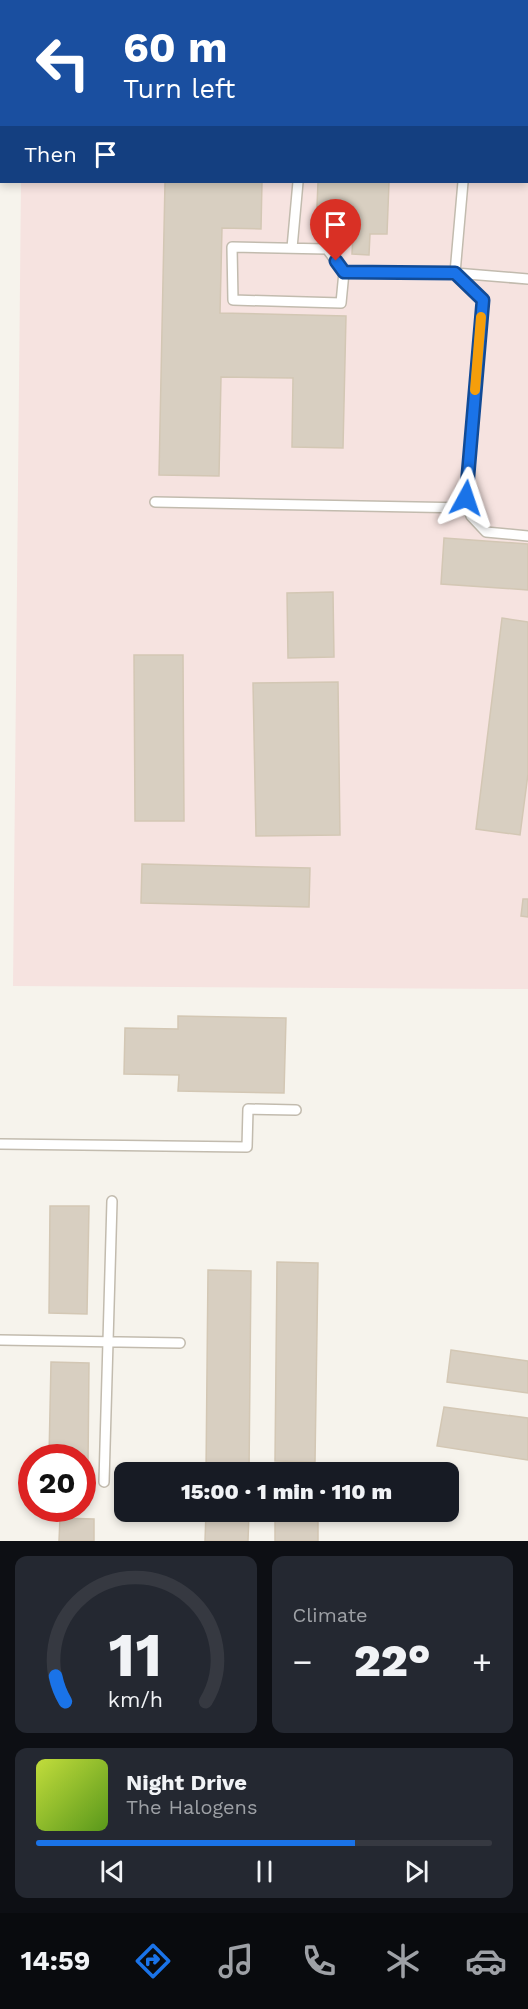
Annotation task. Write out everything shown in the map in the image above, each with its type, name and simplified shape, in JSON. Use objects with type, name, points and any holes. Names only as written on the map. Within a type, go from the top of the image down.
[{"type":"lane","points":[[292,248],[298,183]]},
{"type":"lane","points":[[455,273],[463,183]]},
{"type":"lane","points":[[232,247],[327,249],[344,272],[341,303],[233,300],[232,247]]},
{"type":"lane","points":[[344,272],[455,273],[528,279]]},
{"type":"lane","points":[[455,273],[483,300],[466,498],[471,516],[486,532],[528,536]]},
{"type":"lane","points":[[155,501],[469,508]]},
{"type":"lane","points":[[0,1144],[247,1147],[248,1109],[296,1110]]},
{"type":"lane","points":[[104,1482],[112,1201]]},
{"type":"lane","points":[[0,1340],[180,1343]]},
{"type":"shaded area","points":[[21,183],[528,183],[528,989],[13,986]]},
{"type":"building","points":[[165,183],[262,183],[261,229],[222,228],[220,313],[346,316],[343,448],[292,447],[293,378],[221,377],[219,476],[159,475]]},
{"type":"building","points":[[318,183],[389,183],[387,234],[370,234],[369,255],[352,254],[353,232],[316,231]]},
{"type":"building","points":[[444,538],[528,544],[528,590],[441,584]]},
{"type":"building","points":[[333,592],[334,657],[288,658],[287,593]]},
{"type":"building","points":[[502,618],[528,622],[528,774],[520,835],[476,829]]},
{"type":"building","points":[[134,655],[183,655],[184,821],[135,821]]},
{"type":"building","points":[[338,682],[340,835],[256,836],[253,683]]},
{"type":"building","points":[[142,864],[310,868],[309,907],[141,903]]},
{"type":"building","points":[[523,899],[528,899],[528,917],[521,916]]},
{"type":"building","points":[[178,1016],[286,1018],[284,1093],[178,1091],[179,1075],[124,1074],[125,1028],[178,1029]]},
{"type":"building","points":[[50,1206],[89,1206],[87,1314],[49,1313]]},
{"type":"building","points":[[277,1262],[318,1263],[315,1462],[275,1461]]},
{"type":"building","points":[[208,1270],[251,1271],[249,1462],[206,1462]]},
{"type":"building","points":[[451,1350],[528,1361],[528,1393],[447,1382]]},
{"type":"building","points":[[51,1362],[89,1363],[88,1444],[49,1444]]},
{"type":"building","points":[[444,1407],[528,1418],[528,1460],[437,1446]]},
{"type":"building","points":[[60,1522],[94,1522],[94,1541],[59,1541]]},
{"type":"building","points":[[206,1522],[249,1522],[248,1541],[205,1541]]},
{"type":"building","points":[[275,1522],[318,1522],[318,1541],[275,1541]]},
{"type":"slow traffic","points":[[475,390],[481,317]]},
{"type":"route","points":[[336,261],[344,272],[455,273],[483,300],[466,498]]}]
